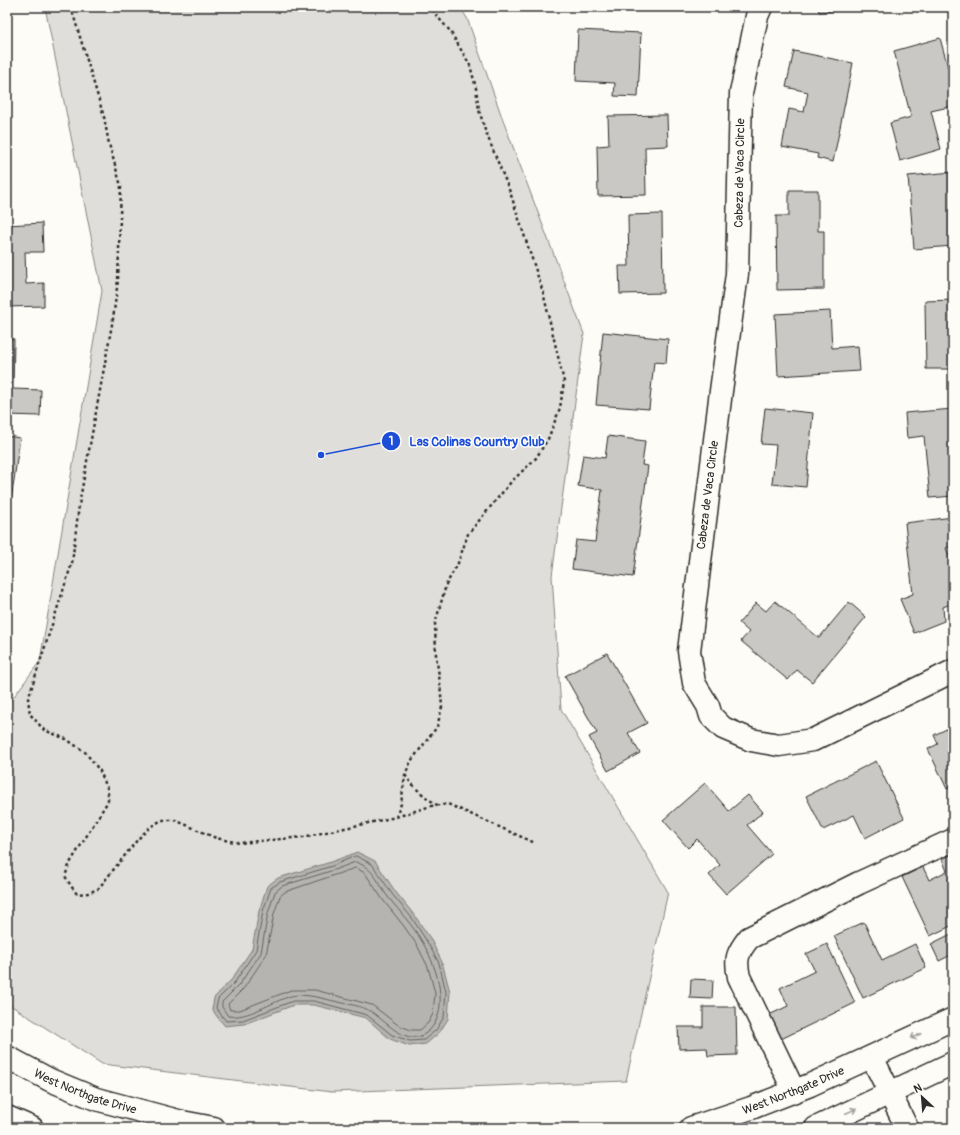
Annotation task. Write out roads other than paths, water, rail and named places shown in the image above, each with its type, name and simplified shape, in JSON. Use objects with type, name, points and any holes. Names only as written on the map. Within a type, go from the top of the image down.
[{"type":"street","name":"Cabeza de Vaca Circle","points":[[761,7],[756,16],[741,93],[737,274],[689,651],[694,683],[708,706],[711,716],[723,728],[752,740],[779,745],[813,740],[953,671]]},
{"type":"street","points":[[794,1091],[739,977],[736,963],[739,950],[749,938],[859,883],[953,840]]},
{"type":"street","name":"West Northgate Drive","points":[[691,1128],[752,1108],[794,1091],[872,1057],[953,1019]]},
{"type":"street","name":"West Northgate Drive","points":[[7,1057],[50,1080],[96,1099],[181,1125],[214,1128]]},
{"type":"street","points":[[872,1057],[908,1128]]},
{"type":"street","points":[[816,1128],[953,1063]]},
{"type":"street","points":[[7,1118],[32,1128]]},
{"type":"water","points":[[357,852],[375,861],[430,938],[442,962],[450,992],[448,1019],[439,1033],[426,1044],[409,1046],[390,1039],[366,1018],[314,1005],[294,1005],[244,1024],[225,1026],[212,1009],[214,998],[232,979],[252,949],[259,911],[267,886],[278,878],[331,862]]},
{"type":"place","name":"Las Colinas Country Club","points":[[321,455]]}]
